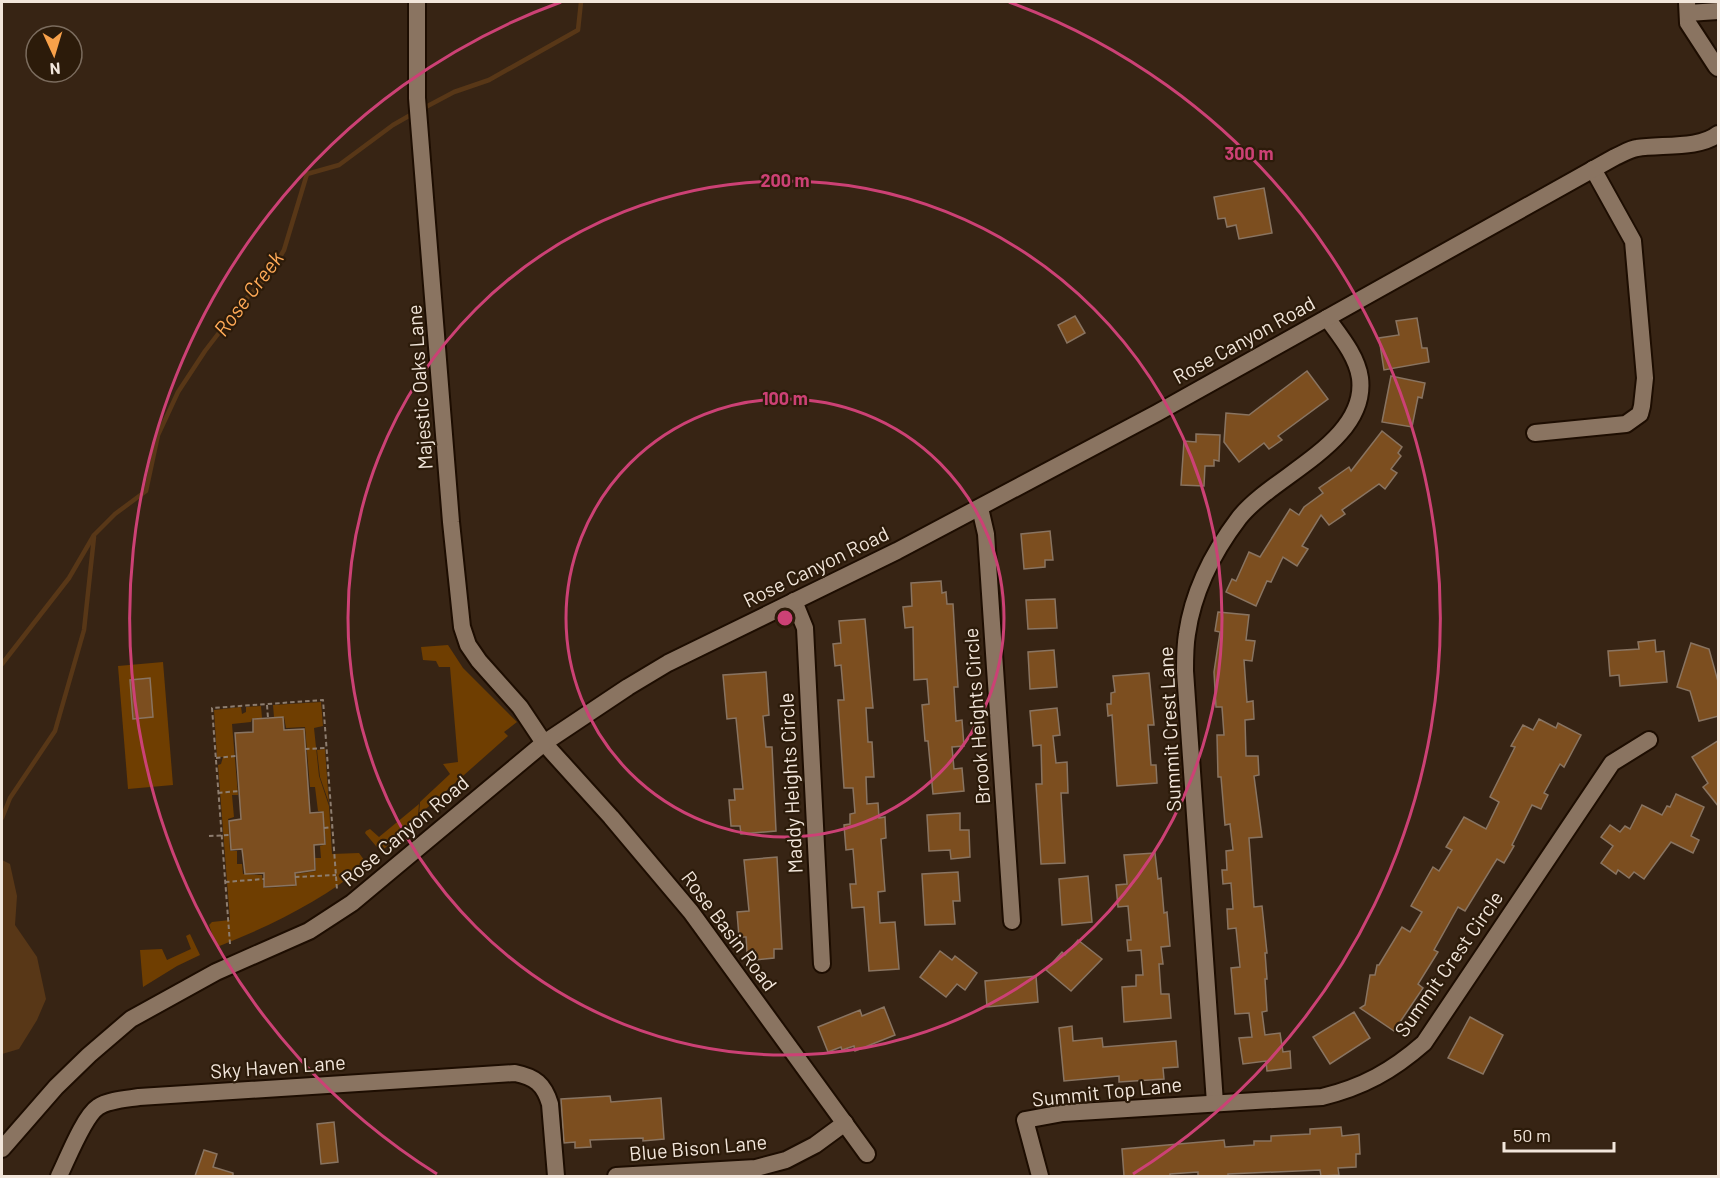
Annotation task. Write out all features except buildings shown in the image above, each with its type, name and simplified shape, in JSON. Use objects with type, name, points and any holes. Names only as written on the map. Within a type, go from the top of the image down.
[{"type":"street","name":"Majestic Oaks Lane","points":[[417,2],[417,98],[451,522],[462,627],[468,645],[479,661],[520,707],[544,743]]},
{"type":"street","points":[[1719,11],[1687,7],[1689,23],[1719,68]]},
{"type":"street","name":"Rose Canyon Road","points":[[2,1149],[56,1087],[88,1055],[131,1019],[216,972],[309,931],[352,903],[544,743],[668,663],[980,508],[1157,413],[1593,169],[1635,148],[1712,140],[1719,134]]},
{"type":"street","points":[[1535,433],[1626,424],[1640,414],[1642,406],[1645,378],[1635,250],[1593,169]]},
{"type":"street","name":"Summit Crest Lane","points":[[1215,1103],[1185,671],[1187,634],[1194,603],[1212,559],[1240,517],[1268,490],[1333,441],[1350,421],[1359,401],[1360,378],[1352,354],[1327,318]]},
{"type":"street","name":"Brook Heights Circle","points":[[980,508],[986,534],[1011,921]]},
{"type":"street","name":"Maddy Heights Circle","points":[[794,602],[805,628],[822,964]]},
{"type":"street","name":"Summit Crest Circle","points":[[1215,1103],[1333,1094],[1372,1081],[1404,1060],[1424,1043],[1612,763],[1649,740]]},
{"type":"street","name":"Rose Basin Road","points":[[544,743],[611,817],[691,912],[867,1154]]},
{"type":"street","name":"Sky Haven Lane","points":[[59,1176],[88,1117],[98,1106],[114,1101],[139,1097],[501,1073],[528,1076],[540,1083],[547,1093],[556,1176]]},
{"type":"street","name":"Summit Top Lane","points":[[1040,1176],[1025,1120],[1063,1113],[1215,1103]]},
{"type":"street","name":"Blue Bison Lane","points":[[616,1176],[756,1168],[786,1160],[815,1145],[845,1123]]},
{"type":"path","points":[[230,944],[212,708],[323,700],[337,890]]},
{"type":"path","points":[[267,705],[268,718]]},
{"type":"path","points":[[305,749],[327,748]]},
{"type":"path","points":[[216,758],[236,756]]},
{"type":"path","points":[[219,793],[239,791]]},
{"type":"path","points":[[324,828],[332,827]]},
{"type":"path","points":[[208,837],[230,835]]},
{"type":"path","points":[[295,877],[336,875]]},
{"type":"path","points":[[225,882],[264,879]]},
{"type":"shaded area","points":[[448,645],[463,668],[517,722],[504,732],[508,736],[419,815],[420,802],[450,774],[443,764],[458,762],[450,667],[439,667],[436,661],[423,660],[421,647]]},
{"type":"shaded area","points":[[163,662],[173,785],[128,789],[118,666]]},
{"type":"shaded area","points":[[321,702],[323,726],[314,728],[319,776],[329,806],[332,854],[359,853],[367,864],[332,890],[295,912],[217,947],[209,925],[212,922],[230,920],[218,765],[221,764],[223,757],[217,757],[214,710],[241,707],[242,714],[246,712],[246,707],[261,706],[262,718],[232,724],[238,795],[232,795],[234,817],[228,819],[230,851],[237,851],[237,864],[242,864],[243,874],[262,875],[264,888],[296,886],[296,874],[316,871],[315,858],[321,858],[320,846],[326,844],[323,812],[318,811],[315,787],[310,787],[305,727],[286,728],[284,717],[274,717],[273,705]]},
{"type":"shaded area","points":[[325,749],[329,803],[320,777],[317,750]]},
{"type":"shaded area","points":[[419,804],[418,816],[381,852],[365,833],[370,829],[379,837]]},
{"type":"shaded area","points":[[2,860],[10,864],[17,896],[15,925],[37,957],[46,999],[37,1020],[19,1049],[2,1054]]},
{"type":"shaded area","points":[[190,934],[200,955],[143,987],[140,950],[162,949],[167,960],[191,949],[186,936]]},
{"type":"waterway","name":"Rose Creek","points":[[422,109],[454,92],[489,80],[578,30],[581,2]]},
{"type":"waterway","name":"Rose Creek","points":[[2,664],[69,578],[94,535],[115,514],[146,491],[158,435],[178,392],[205,351],[241,304],[270,274],[284,250],[307,174],[339,165],[393,125],[414,113]]},
{"type":"waterway","name":"Rose Creek","points":[[2,818],[10,798],[55,731],[84,630],[94,537]]}]
